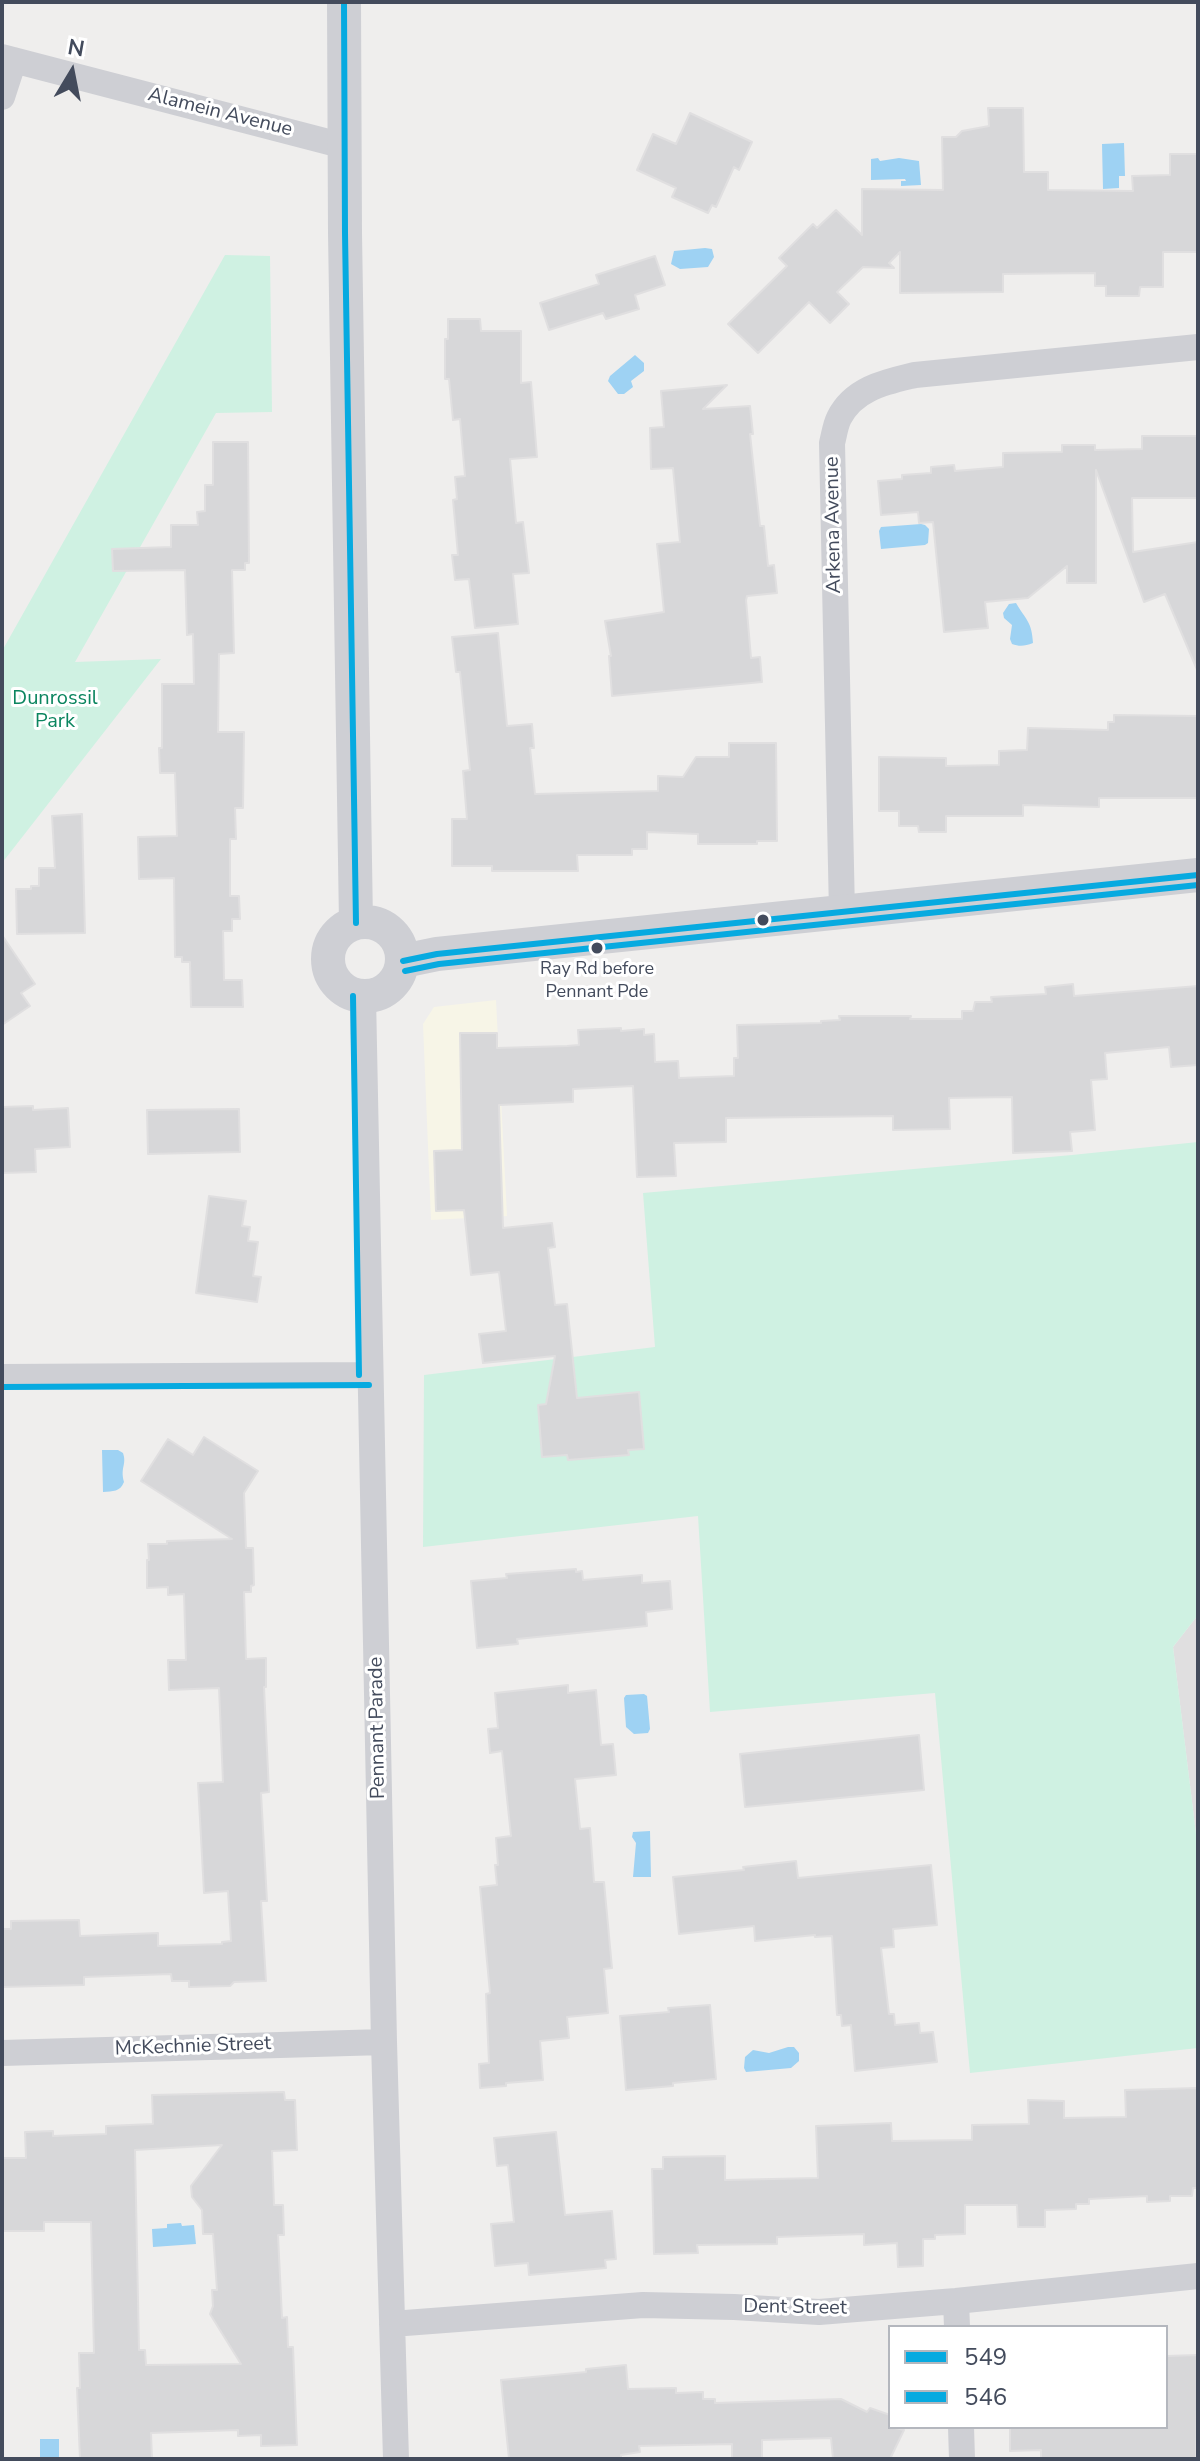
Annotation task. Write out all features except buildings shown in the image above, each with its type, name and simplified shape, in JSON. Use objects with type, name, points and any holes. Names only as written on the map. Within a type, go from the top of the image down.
[{"type":"street","points":[[344,2],[356,923]]},
{"type":"street","points":[[2,97],[8,59]]},
{"type":"street","name":"Alamein Avenue","points":[[8,59],[344,146]]},
{"type":"street","name":"Arkena Avenue","points":[[842,913],[832,443],[839,418],[856,398],[875,384],[915,375],[1198,347]]},
{"type":"street","points":[[403,961],[437,954],[1198,875]]},
{"type":"street","points":[[356,923],[379,925],[397,939],[402,950],[400,973],[394,983],[375,995],[363,996],[342,988],[329,968],[331,945],[346,928],[356,923]]},
{"type":"street","name":"Pennant Parade","points":[[363,996],[384,2042],[396,2459]]},
{"type":"street","points":[[2,1377],[369,1375]]},
{"type":"street","name":"McKechnie Street","points":[[2,2053],[384,2042]]},
{"type":"street","name":"Dent Street","points":[[392,2324],[643,2305],[957,2314],[1198,2276]]},
{"type":"street","points":[[961,2429],[962,2459]]},
{"type":"shaded area","points":[[496,1000],[507,1216],[431,1220],[423,1024],[434,1007]]},
{"type":"shaded area","points":[[1198,1615],[1198,1850],[1173,1647]]},
{"type":"green space","name":"Dunrossil Park","points":[[225,255],[270,256],[272,412],[216,413],[75,662],[161,659],[2,863],[2,651]]},
{"type":"green space","points":[[1198,1142],[1198,1615],[1173,1647],[1198,1850],[1198,2048],[970,2073],[935,1693],[710,1712],[698,1516],[423,1547],[424,1375],[655,1347],[643,1193]]},
{"type":"water","points":[[1124,143],[1125,176],[1119,176],[1119,188],[1103,189],[1102,144]]},
{"type":"water","points":[[878,158],[880,161],[899,158],[919,161],[921,185],[901,186],[901,181],[905,179],[871,180],[871,159]]},
{"type":"water","points":[[712,249],[714,257],[708,267],[680,269],[671,264],[674,251]]},
{"type":"water","points":[[635,355],[644,363],[644,371],[631,381],[633,387],[624,394],[618,394],[608,381],[610,376]]},
{"type":"water","points":[[921,524],[929,529],[928,543],[925,545],[881,549],[881,527]]},
{"type":"water","points":[[1016,603],[1030,626],[1033,643],[1022,646],[1012,644],[1012,625],[1003,613],[1009,604]]},
{"type":"water","points":[[102,1450],[123,1453],[124,1482],[116,1490],[103,1492]]},
{"type":"water","points":[[626,1695],[647,1696],[650,1729],[648,1733],[634,1734],[626,1727],[624,1698]]},
{"type":"water","points":[[650,1831],[651,1877],[633,1877],[636,1843],[633,1832]]},
{"type":"water","points":[[794,2047],[799,2053],[799,2061],[791,2068],[746,2072],[745,2057],[753,2050],[769,2053]]},
{"type":"water","points":[[181,2223],[182,2226],[194,2225],[196,2244],[153,2247],[152,2229]]},
{"type":"water","points":[[40,2439],[59,2439],[59,2459],[40,2459]]},
{"type":"transit line","name":"549","points":[[344,2],[356,923]]},
{"type":"transit line","name":"549","points":[[403,961],[437,954],[1198,875]]},
{"type":"transit line","name":"546","points":[[405,971],[439,964],[1198,885]]},
{"type":"transit line","name":"546","points":[[353,996],[359,1375]]},
{"type":"transit line","name":"546","points":[[2,1387],[369,1385]]},
{"type":"place","name":"Ray Rd before Pennant Pde","points":[[597,948]]}]
